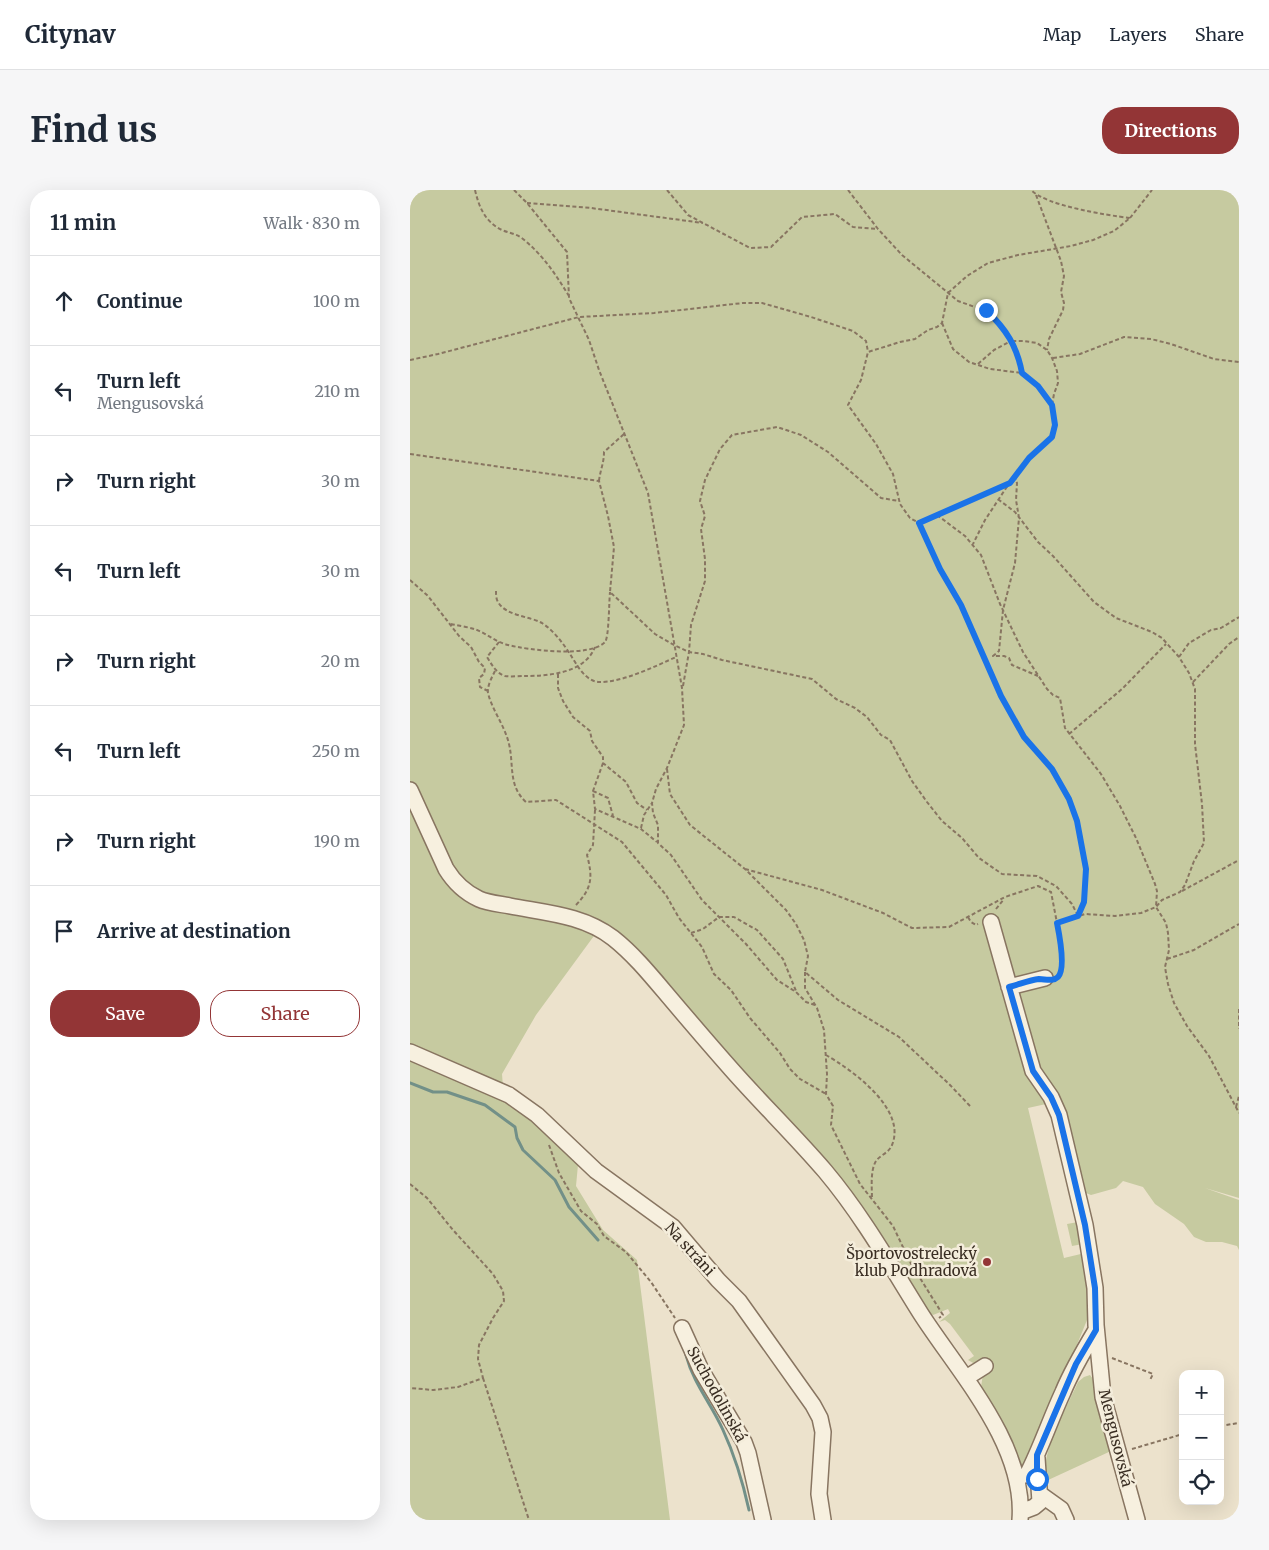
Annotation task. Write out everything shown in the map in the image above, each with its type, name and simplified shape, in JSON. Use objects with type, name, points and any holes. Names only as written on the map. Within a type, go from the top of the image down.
[{"type":"street","points":[[410,790],[446,869],[460,887],[481,900],[580,920],[612,937],[639,962],[732,1071],[824,1169],[868,1230],[932,1331],[977,1394],[1005,1445],[1027,1477],[1029,1508]]},
{"type":"street","name":"Mengusovská","points":[[988,922],[1033,1071],[1051,1097],[1059,1115],[1085,1225],[1095,1288],[1096,1330],[1103,1397],[1137,1520]]},
{"type":"street","points":[[1009,987],[1042,978]]},
{"type":"street","name":"Na stráni","points":[[410,1052],[509,1095],[538,1115],[596,1171],[672,1227],[739,1301],[808,1398],[820,1418],[823,1432],[819,1494],[823,1520]]},
{"type":"street","name":"Suchodolinská","points":[[682,1328],[701,1370],[744,1442],[763,1520]]},
{"type":"street","points":[[1029,1508],[1027,1477],[1071,1374],[1096,1330]]},
{"type":"street","points":[[966,1378],[984,1366]]},
{"type":"street","points":[[1071,1374],[1078,1369],[1088,1366],[1097,1368],[1100,1371]]},
{"type":"street","points":[[1029,1508],[1063,1514]]},
{"type":"path","points":[[475,190],[479,206],[486,218],[500,230],[521,237],[536,250],[554,271],[589,340],[648,493],[682,688],[684,725],[652,803],[652,813],[658,825],[658,843]]},
{"type":"path","points":[[514,190],[567,252],[569,298]]},
{"type":"path","points":[[667,190],[688,215],[750,248],[771,247],[802,217],[835,214],[853,227],[878,229]]},
{"type":"path","points":[[848,190],[878,229],[902,255],[958,301],[986,310],[1003,327],[1019,356],[1022,373]]},
{"type":"path","points":[[1031,190],[1036,195],[1061,261],[1064,276],[1061,292],[1064,310],[1049,339],[1047,350]]},
{"type":"path","points":[[1052,405],[1038,386],[1022,373],[990,369],[969,362],[953,349],[942,323],[948,293],[967,276],[988,263],[1018,254],[1056,249],[1093,240],[1114,231],[1130,218],[1152,190]]},
{"type":"path","points":[[1036,195],[1072,208],[1130,218]]},
{"type":"path","points":[[527,203],[591,208],[704,224]]},
{"type":"path","points":[[410,360],[578,317],[654,313],[743,303],[762,303],[811,317],[853,331],[866,341],[868,352],[860,380],[848,405],[876,444],[893,474],[899,501],[910,518],[919,523],[940,569],[961,605],[1001,696],[1024,737],[1052,769],[1069,799],[1077,821],[1086,869],[1084,902],[1078,916]]},
{"type":"path","points":[[868,352],[915,339],[942,323]]},
{"type":"path","points":[[1052,358],[1080,354],[1124,337],[1151,339],[1214,359],[1239,362]]},
{"type":"path","points":[[973,544],[1014,476],[1029,458],[1052,437],[1055,425],[1052,405],[1058,383],[1057,371],[1052,358],[1047,350],[1038,343],[1011,341],[994,350],[978,364]]},
{"type":"path","points":[[682,688],[689,652],[690,625],[705,581],[705,559],[701,529],[705,516],[700,501],[705,480],[720,449],[732,435],[777,427],[801,435],[828,452],[881,498],[899,501]]},
{"type":"path","points":[[451,624],[478,630],[489,638],[507,645],[569,653],[595,647],[605,642],[609,634],[608,622],[614,547],[599,481],[600,470],[604,464],[604,452],[624,434]]},
{"type":"path","points":[[410,454],[599,481]]},
{"type":"path","points":[[1014,476],[1017,483],[1016,500],[1020,518],[1015,563],[1003,610],[999,651],[993,656],[1009,658],[1012,665],[1039,677]]},
{"type":"path","points":[[919,523],[1010,483]]},
{"type":"path","points":[[999,500],[1015,512],[1038,542],[1094,602],[1116,618],[1152,632],[1162,638],[1179,657],[1193,682],[1196,697],[1194,729],[1204,843],[1194,860],[1188,880],[1180,892]]},
{"type":"path","points":[[937,515],[973,544],[982,555],[1003,610],[1023,652],[1053,695],[1058,696],[1061,701],[1065,728],[1101,774],[1128,821],[1157,891],[1156,907],[1167,928],[1170,942],[1165,966],[1174,1004],[1209,1056],[1239,1113]]},
{"type":"path","points":[[410,580],[428,596],[459,636],[471,647],[479,662],[485,668],[484,674],[479,678],[480,687],[488,691]]},
{"type":"path","points":[[496,591],[498,602],[506,610],[540,622],[551,630],[563,642],[577,666],[592,680],[601,682],[624,677],[649,669],[676,657]]},
{"type":"path","points":[[610,592],[655,634],[674,645],[689,652],[812,679],[836,699],[867,716],[881,735],[890,740],[912,780],[927,802],[942,821],[962,838],[979,858],[1002,874],[1037,876],[1056,886],[1072,904],[1078,916]]},
{"type":"path","points":[[1179,657],[1189,643],[1239,617]]},
{"type":"path","points":[[1193,682],[1229,644],[1239,637]]},
{"type":"path","points":[[500,642],[487,657],[495,671],[506,676],[558,674],[577,666],[592,654],[595,647]]},
{"type":"path","points":[[1069,734],[1122,690],[1167,644]]},
{"type":"path","points":[[495,671],[488,691],[509,745],[514,784],[520,796],[526,802],[556,800],[622,842],[666,895],[679,918],[702,947],[714,974],[731,990],[750,1018],[790,1069],[800,1079],[826,1094],[833,1106],[831,1126],[833,1132],[860,1184],[893,1226],[910,1262],[943,1315],[935,1320],[932,1331]]},
{"type":"path","points":[[558,674],[558,688],[563,701],[573,717],[590,731],[592,741],[603,757],[603,763],[593,791],[595,809],[593,845],[587,855],[592,874],[586,895],[565,916]]},
{"type":"path","points":[[603,763],[626,782],[637,803],[647,810]]},
{"type":"path","points":[[667,768],[670,794],[690,825],[745,869],[786,910],[804,940],[808,956],[805,988],[815,1005],[824,1030],[827,1074],[826,1094]]},
{"type":"path","points":[[593,791],[608,798],[613,817]]},
{"type":"path","points":[[641,829],[644,815],[652,803]]},
{"type":"path","points":[[595,809],[641,829],[658,843],[671,855],[702,900],[746,944],[777,980],[796,992],[806,1002],[815,1005]]},
{"type":"path","points":[[1057,923],[1085,914],[1115,916],[1142,913],[1156,907],[1162,900],[1239,860]]},
{"type":"path","points":[[745,869],[822,890],[883,913],[912,928],[949,927],[1005,897],[1038,886],[1050,892],[1057,923],[1062,960],[1058,977],[1048,980],[1042,978]]},
{"type":"path","points":[[968,916],[976,926],[988,922],[1005,897]]},
{"type":"path","points":[[691,933],[703,929],[719,917],[734,917],[757,930],[783,959],[796,992]]},
{"type":"path","points":[[1167,959],[1194,950],[1239,924]]},
{"type":"path","points":[[805,972],[838,1000],[898,1037],[971,1107]]},
{"type":"path","points":[[1239,1009],[1239,1030]]},
{"type":"path","points":[[825,1054],[868,1084],[892,1118],[895,1127],[892,1146],[885,1155],[876,1160],[873,1169],[872,1199]]},
{"type":"path","points":[[1236,1107],[1239,1096]]},
{"type":"path","points":[[547,1140],[559,1173],[581,1211],[597,1224],[604,1236],[626,1252],[651,1282],[682,1328]]},
{"type":"path","points":[[410,1184],[427,1198],[493,1274],[503,1291],[504,1302],[479,1345],[478,1359],[528,1520]]},
{"type":"path","points":[[1098,1352],[1152,1374],[1150,1380]]},
{"type":"path","points":[[410,1388],[433,1390],[458,1388],[483,1378]]},
{"type":"path","points":[[1224,1425],[1239,1423]]},
{"type":"path","points":[[1118,1453],[1179,1435]]},
{"type":"green space","points":[[410,190],[1239,190],[1239,1198],[1205,1188],[1239,1200],[1239,1250],[1237,1246],[1222,1242],[1206,1242],[1194,1237],[1184,1224],[1155,1204],[1143,1187],[1123,1181],[1116,1188],[1091,1195],[1086,1193],[1064,1107],[1058,1095],[1044,1100],[1046,1104],[1028,1108],[1064,1258],[1085,1253],[1090,1308],[1070,1362],[1060,1380],[1024,1468],[1019,1465],[1000,1422],[981,1387],[983,1374],[975,1364],[968,1360],[974,1356],[950,1324],[945,1320],[939,1322],[950,1313],[948,1309],[933,1315],[929,1313],[883,1241],[599,929],[536,1015],[502,1074],[503,1087],[579,1154],[576,1186],[603,1230],[637,1260],[670,1520],[410,1520]]},
{"type":"green space","points":[[1078,1222],[1083,1244],[1072,1246],[1067,1224]]},
{"type":"green space","points":[[1090,1375],[1093,1379],[1095,1399],[1111,1451],[1046,1481],[1046,1458],[1055,1431],[1078,1382]]},
{"type":"waterway","points":[[410,1083],[433,1092],[447,1092],[485,1105],[515,1127],[517,1138],[523,1150],[555,1180],[569,1207],[598,1240]]},
{"type":"waterway","points":[[686,1355],[693,1376],[727,1440],[749,1510]]},
{"type":"place","name":"Športovostrelecký klub Podhradová","points":[[987,1262]]},
{"type":"route","points":[[986,310],[1003,327],[1019,356],[1022,373],[1038,386],[1052,405],[1055,425],[1052,437],[1029,458],[1010,483],[919,523],[940,569],[961,605],[1001,696],[1024,737],[1052,769],[1069,799],[1084,849],[1086,869],[1084,902],[1078,916],[1057,923],[1062,960],[1060,975],[1048,980],[1039,979],[1009,987],[1033,1071],[1051,1097],[1059,1115],[1085,1225],[1095,1288],[1096,1330],[1062,1392],[1037,1455],[1037,1479]]}]
